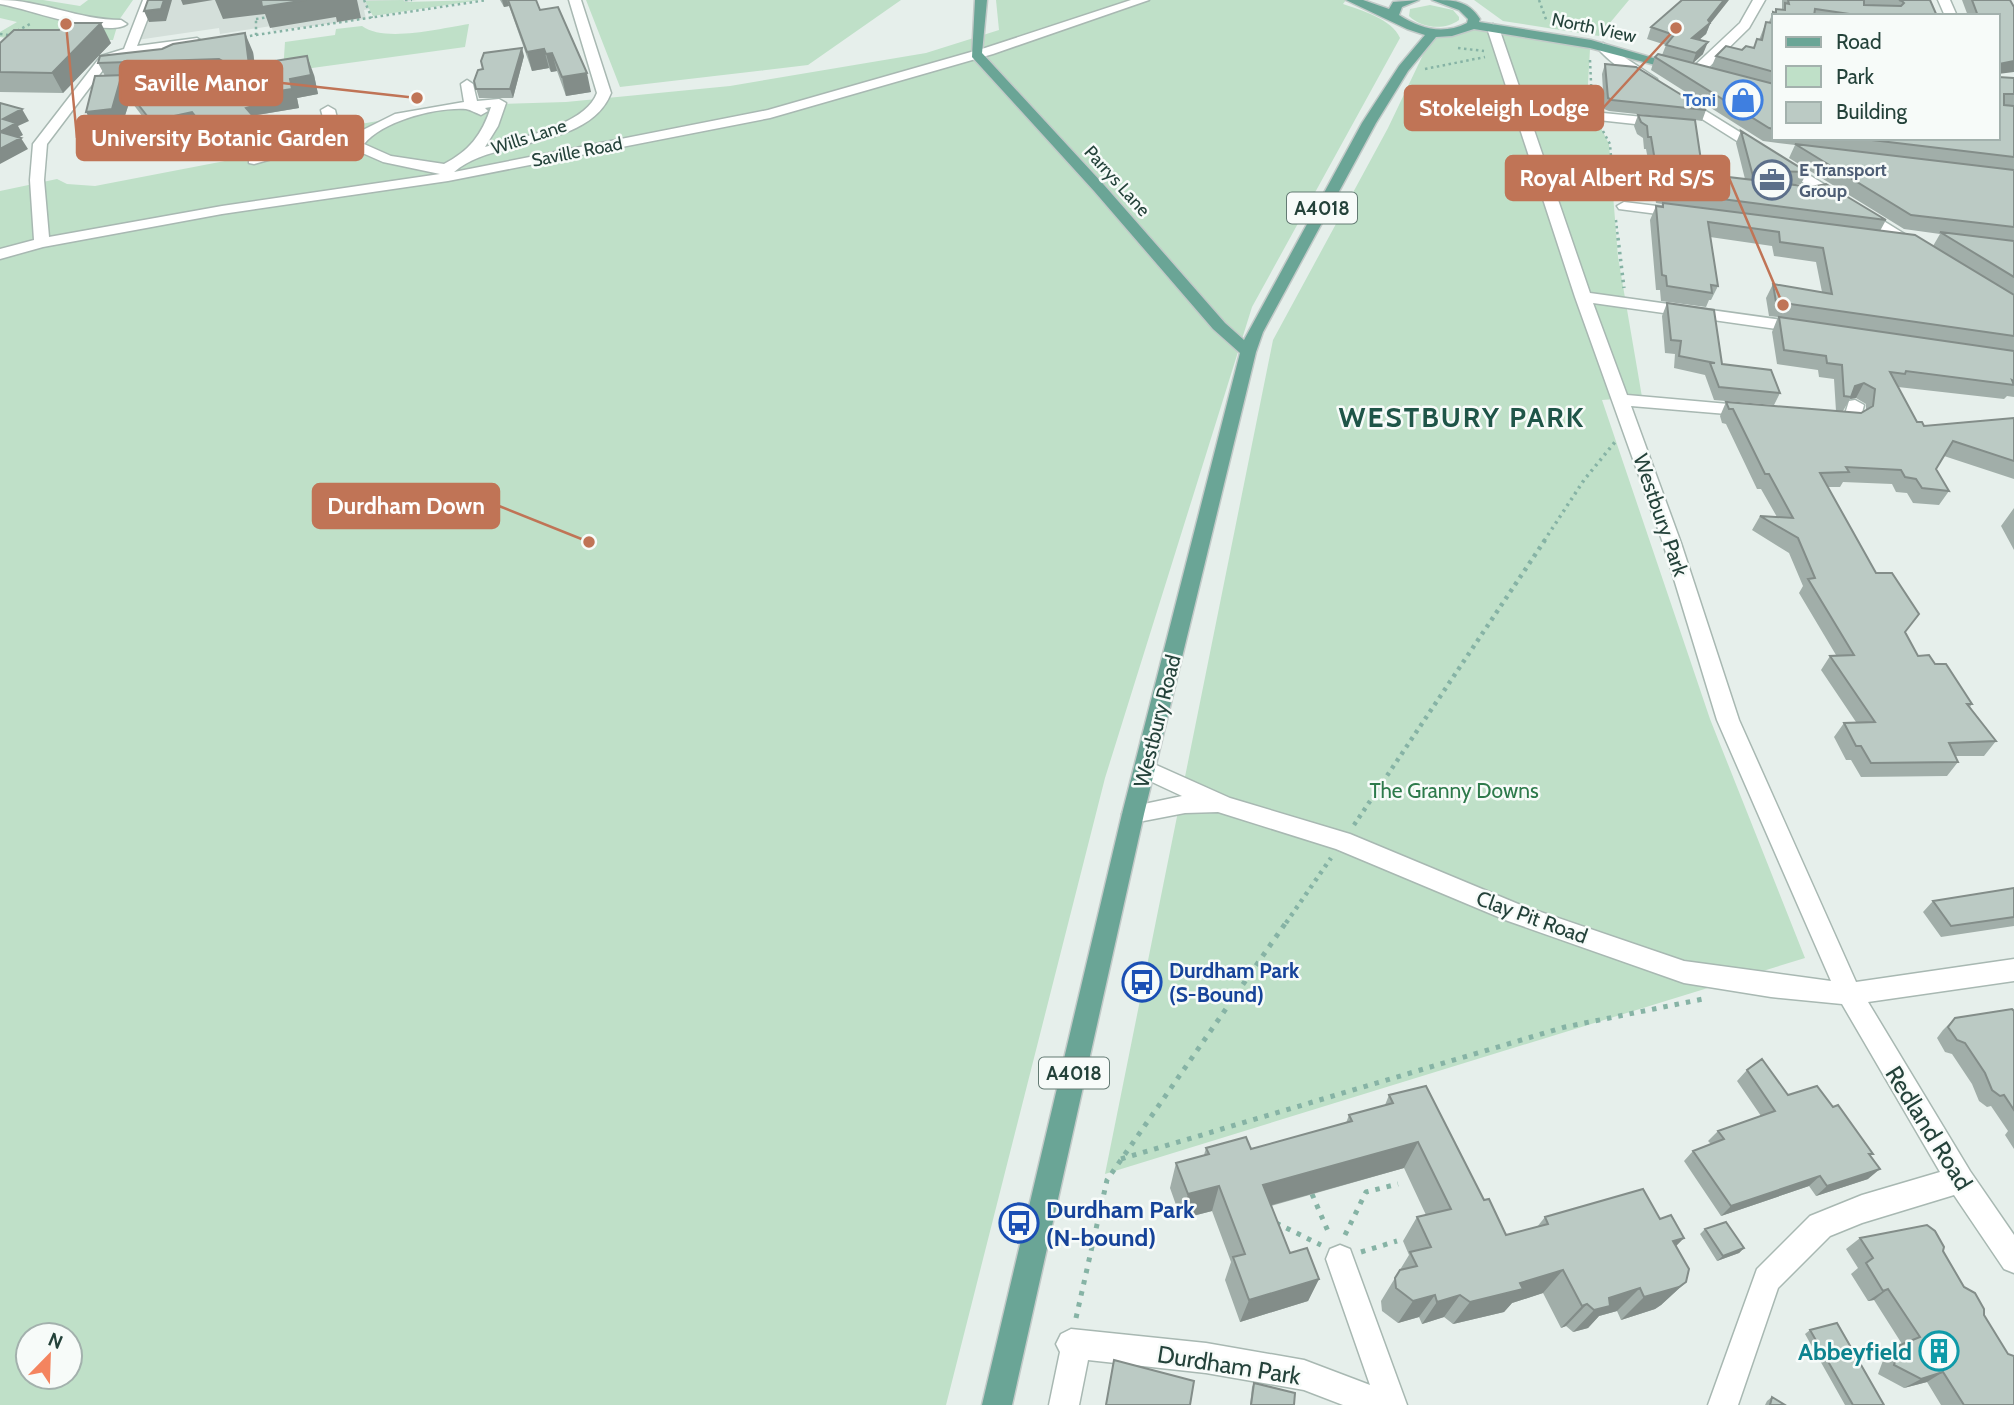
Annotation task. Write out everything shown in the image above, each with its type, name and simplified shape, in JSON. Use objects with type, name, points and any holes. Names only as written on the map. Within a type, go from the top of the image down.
[{"type":"main road","points":[[981,0],[983,56]]},
{"type":"main road","points":[[1354,0],[1408,1]]},
{"type":"main road","points":[[1354,0],[1393,16],[1415,30],[1433,33],[1456,32],[1473,22],[1467,10],[1446,1]]},
{"type":"main road","points":[[1393,16],[1394,9],[1408,1]]},
{"type":"main road","name":"North View","points":[[1473,22],[1597,45],[1702,74]]},
{"type":"main road","name":"North View","points":[[1473,22],[1495,34],[1527,33]]},
{"type":"main road","name":"Westbury Road","points":[[1403,69],[1415,30]]},
{"type":"main road","name":"Westbury Road","points":[[997,1405],[1133,814],[1248,352],[1255,332],[1369,123],[1403,69],[1433,33]]},
{"type":"main road","name":"Parrys Lane","points":[[983,56],[1219,326],[1248,352]]},
{"type":"main road","points":[[1219,326],[1255,332]]},
{"type":"street","points":[[129,51],[149,0]]},
{"type":"street","name":"Wills Lane","points":[[469,156],[568,126],[588,115],[604,99],[575,0]]},
{"type":"street","name":"Saville Road","points":[[0,254],[42,243],[222,210],[447,173],[771,114],[983,56],[1143,0]]},
{"type":"street","points":[[1702,74],[1725,51],[1745,25],[1759,0]]},
{"type":"street","points":[[2,2],[58,13],[93,24],[121,24]]},
{"type":"street","name":"Westbury Park","points":[[1495,34],[1583,297],[1672,543],[1728,720],[1849,994]]},
{"type":"street","points":[[42,243],[37,180],[40,144],[89,89],[105,59],[118,57],[129,51],[216,40]]},
{"type":"street","points":[[1597,45],[1934,257]]},
{"type":"street","points":[[467,84],[471,105]]},
{"type":"street","points":[[471,105],[495,120],[488,136],[469,156],[447,173],[364,151],[356,145],[364,135],[382,121],[471,105]]},
{"type":"street","points":[[328,110],[334,132]]},
{"type":"street","points":[[1598,117],[1730,131]]},
{"type":"street","points":[[254,160],[288,150],[309,137],[334,132],[364,135]]},
{"type":"street","points":[[1758,148],[1798,152]]},
{"type":"street","points":[[1795,192],[1806,193],[1823,188]]},
{"type":"street","points":[[1618,209],[1692,215]]},
{"type":"street","points":[[1870,238],[1937,240]]},
{"type":"street","points":[[1583,297],[1820,331]]},
{"type":"street","points":[[1620,400],[1771,413]]},
{"type":"street","points":[[1812,417],[1853,420],[1855,405]]},
{"type":"street","name":"Clay Pit Road","points":[[1145,769],[1224,805],[1342,841],[1516,914],[1684,972],[1771,986],[1849,994],[2014,970]]},
{"type":"street","name":"Clay Pit Road","points":[[1133,814],[1185,804],[1224,805]]},
{"type":"street","name":"Redland Road","points":[[1849,994],[1960,1180],[2014,1259]]},
{"type":"street","points":[[1723,1405],[1767,1279],[1820,1226],[1862,1209],[1960,1180]]},
{"type":"street","points":[[1338,1256],[1392,1405]]},
{"type":"street","points":[[1064,1405],[1073,1344]]},
{"type":"street","name":"Durdham Park","points":[[1073,1344],[1206,1358],[1304,1375],[1383,1405]]},
{"type":"path","points":[[364,0],[372,18]]},
{"type":"path","points":[[405,0],[412,0]]},
{"type":"path","points":[[216,40],[487,0]]},
{"type":"path","points":[[255,10],[256,35]]},
{"type":"path","points":[[256,19],[281,15]]},
{"type":"path","points":[[1597,45],[1589,84],[1598,117],[1610,144],[1627,303]]},
{"type":"path","points":[[1073,1344],[1107,1180],[1342,841],[1584,480],[1629,425]]},
{"type":"path","points":[[1120,1159],[1565,1027],[1716,997]]},
{"type":"path","points":[[1338,1256],[1366,1192],[1398,1184]]},
{"type":"path","points":[[1312,1194],[1338,1256]]},
{"type":"path","points":[[1262,1216],[1338,1256]]},
{"type":"shaded area","points":[[152,0],[417,0],[364,10],[366,19],[273,31],[271,26],[220,34],[219,28],[137,40]]},
{"type":"green space","points":[[0,0],[43,0],[80,6],[88,0],[133,0],[119,20],[113,40],[45,40],[40,43],[0,37],[0,32],[17,22],[0,18]]},
{"type":"green space","points":[[480,0],[373,16],[365,1]]},
{"type":"green space","points":[[586,0],[901,0],[808,65],[620,87]]},
{"type":"green space","points":[[996,0],[1346,0],[1343,4],[1383,20],[1400,38],[1252,307],[1105,778],[946,1405],[0,1405],[0,191],[57,179],[67,184],[95,186],[277,151],[319,131],[455,108],[566,102],[730,86],[926,53],[999,30]]},
{"type":"green space","points":[[1474,0],[1629,0],[1599,36],[1503,21]]},
{"type":"green space","points":[[1430,5],[1453,10],[1459,20],[1447,26],[1433,27],[1409,16],[1410,9]]},
{"type":"green space","points":[[469,24],[465,47],[283,72],[285,42],[335,35],[336,29],[362,26],[372,31],[399,34]]},
{"type":"green space","name":"The Granny Downs","points":[[1486,27],[1590,49],[1588,84],[1592,110],[1609,144],[1618,257],[1642,397],[1602,400],[1710,719],[1805,958],[1105,1174],[1273,340],[1388,128],[1431,38]]},
{"type":"building","points":[[148,0],[164,0],[161,9],[144,11]]},
{"type":"building","points":[[261,0],[306,0],[262,7]]},
{"type":"building","points":[[508,0],[536,0],[540,10],[558,7],[587,73],[562,77],[552,53],[546,54],[544,49],[527,52]]},
{"type":"building","points":[[1682,0],[1724,0],[1708,20],[1710,23],[1692,38],[1708,42],[1696,53],[1666,45],[1674,35],[1651,27]]},
{"type":"building","points":[[1788,0],[1864,0],[1864,5],[1901,6],[1904,3],[1899,0],[1930,0],[1936,14],[1850,14],[1815,9],[1814,14],[1773,14],[1776,9],[1785,10],[1785,3],[1789,4]]},
{"type":"building","points":[[1972,0],[2010,0],[2014,7],[2014,61],[2000,64],[2000,14],[1977,14]]},
{"type":"building","points":[[1766,22],[1772,23],[1772,71],[1716,56],[1726,46],[1742,50],[1746,46],[1754,48],[1757,39],[1762,40]]},
{"type":"building","points":[[67,23],[101,23],[52,73],[0,72],[0,43],[14,30],[59,30]]},
{"type":"building","points":[[245,33],[249,65],[307,56],[311,75],[290,79],[292,89],[245,96],[253,106],[246,108],[259,123],[211,136],[192,112],[151,121],[120,81],[112,109],[86,112],[95,76],[219,72],[226,67],[226,63],[219,59],[98,63],[100,56],[162,49],[173,44]]},
{"type":"building","points":[[522,48],[510,89],[476,89],[474,81],[478,70],[483,69],[481,61],[484,53]]},
{"type":"building","points":[[1658,54],[1772,83],[1772,129],[1769,128],[1655,57]]},
{"type":"building","points":[[1605,64],[1636,67],[1706,110],[1612,100],[1608,98]]},
{"type":"building","points":[[2000,77],[2014,78],[2014,94],[2004,94],[2004,105],[2014,106],[2014,157],[1872,140],[2000,140]]},
{"type":"building","points":[[0,103],[22,109],[3,119],[16,123],[0,132]]},
{"type":"building","points":[[1638,115],[1695,120],[1703,174],[1754,180],[1741,131],[1807,172],[1773,171],[1771,182],[1811,187],[1826,184],[1886,220],[1660,191],[1651,137],[1648,137],[1647,126],[1641,122]]},
{"type":"building","points":[[0,132],[21,138],[0,149]]},
{"type":"building","points":[[1795,144],[2014,170],[2014,227],[1911,215]]},
{"type":"building","points":[[1663,203],[1915,235],[2014,295],[2014,336],[1776,302],[1773,284],[1832,294],[1823,248],[1780,242],[1779,232],[1708,222],[1718,286],[1711,285],[1712,293],[1667,286],[1666,276],[1662,275],[1656,206],[1663,207]]},
{"type":"building","points":[[1940,232],[2014,241],[2014,277]]},
{"type":"building","points":[[1667,303],[1714,310],[1722,364],[1771,370],[1780,393],[1719,387],[1710,363],[1715,363],[1679,356],[1681,341],[1671,340]]},
{"type":"building","points":[[1779,317],[2014,351],[2014,385],[1906,371],[1905,374],[1890,372],[1917,422],[1922,422],[1924,426],[2014,418],[2014,461],[1953,441],[1936,469],[1949,491],[1922,488],[1916,479],[1905,477],[1901,470],[1846,467],[1849,472],[1820,473],[1876,573],[1892,573],[1919,614],[1905,632],[1918,656],[1929,655],[1935,664],[1946,664],[1972,704],[1967,704],[1996,741],[1949,743],[1958,762],[1871,763],[1861,746],[1856,746],[1844,723],[1875,722],[1830,656],[1854,655],[1808,579],[1815,578],[1798,538],[1760,516],[1793,518],[1769,474],[1765,474],[1733,409],[1729,409],[1726,402],[1861,413],[1873,406],[1875,389],[1864,383],[1855,386],[1851,397],[1844,396],[1842,365],[1827,363],[1826,356],[1784,350]]},
{"type":"building","points":[[2014,888],[2014,917],[1951,926],[1933,901]]},
{"type":"building","points":[[2012,1009],[2014,1110],[2004,1095],[2000,1096],[1992,1090],[1985,1073],[1965,1043],[1957,1040],[1948,1027],[1955,1018]]},
{"type":"building","points":[[1762,1059],[1788,1095],[1817,1086],[1833,1107],[1838,1105],[1873,1154],[1869,1154],[1880,1169],[1827,1186],[1820,1176],[1731,1206],[1693,1151],[1724,1139],[1718,1131],[1775,1111],[1747,1070]]},
{"type":"building","points":[[1426,1086],[1484,1200],[1489,1199],[1506,1235],[1548,1224],[1545,1217],[1643,1189],[1660,1219],[1671,1215],[1684,1238],[1673,1241],[1689,1269],[1686,1282],[1679,1287],[1644,1297],[1640,1288],[1609,1298],[1610,1306],[1594,1310],[1587,1304],[1582,1306],[1563,1270],[1520,1283],[1523,1289],[1470,1302],[1460,1295],[1437,1302],[1435,1295],[1413,1301],[1396,1288],[1395,1278],[1400,1270],[1417,1266],[1410,1252],[1431,1247],[1417,1217],[1451,1209],[1418,1142],[1263,1185],[1290,1253],[1307,1248],[1319,1279],[1249,1300],[1233,1257],[1245,1254],[1219,1186],[1188,1194],[1176,1163],[1209,1154],[1206,1148],[1246,1137],[1251,1149],[1352,1121],[1349,1115],[1393,1103],[1389,1095]]},
{"type":"building","points":[[1726,1222],[1744,1248],[1723,1256],[1705,1229]]},
{"type":"building","points":[[1927,1225],[1935,1231],[1964,1287],[1975,1293],[1984,1309],[1984,1315],[2008,1354],[2014,1356],[2014,1405],[1964,1405],[1943,1372],[1921,1379],[1894,1365],[1900,1345],[1920,1337],[1888,1289],[1883,1291],[1866,1263],[1873,1258],[1860,1238]]},
{"type":"building","points":[[1837,1323],[1884,1405],[1853,1405],[1810,1330]]},
{"type":"building","points":[[1114,1360],[1194,1381],[1190,1405],[1106,1405]]},
{"type":"building","points":[[1254,1383],[1295,1393],[1294,1405],[1251,1405]]},
{"type":"building","points":[[1772,1397],[1785,1405],[1770,1405]]},
{"type":"place","name":"University Botanic Garden","points":[[66,24]]},
{"type":"place","name":"Stokeleigh Lodge","points":[[1676,28]]},
{"type":"place","name":"Saville Manor","points":[[417,98]]},
{"type":"place","name":"Toni","points":[[1743,100]]},
{"type":"place","name":"E Transport Group","points":[[1772,180]]},
{"type":"place","name":"Royal Albert Rd S/S","points":[[1783,305]]},
{"type":"place","name":"Durdham Down","points":[[589,542]]},
{"type":"place","name":"Durdham Park (S-Bound)","points":[[1142,982]]},
{"type":"place","name":"Durdham Park (N-bound)","points":[[1019,1223]]},
{"type":"place","name":"Abbeyfield","points":[[1939,1351]]},
{"type":"district","name":"WESTBURY PARK","points":[[1462,417]]}]
